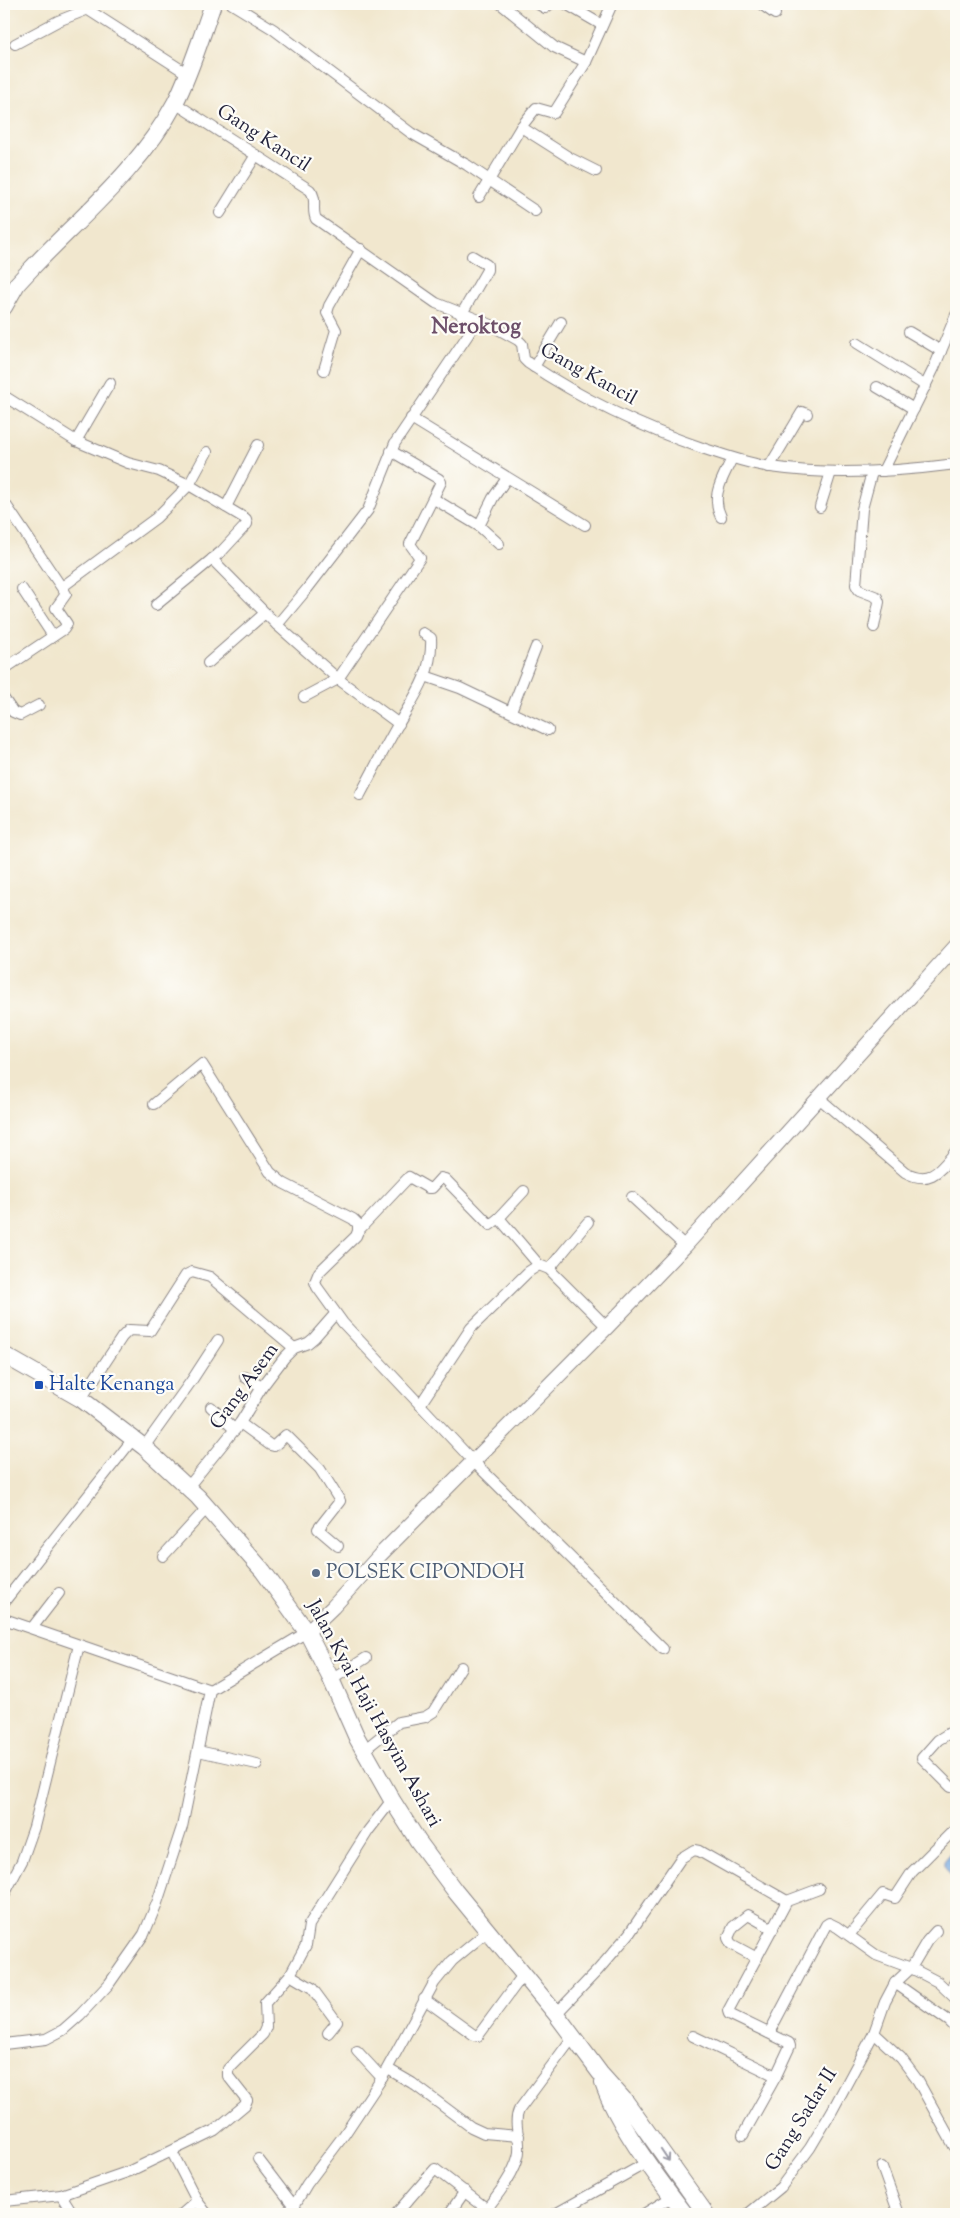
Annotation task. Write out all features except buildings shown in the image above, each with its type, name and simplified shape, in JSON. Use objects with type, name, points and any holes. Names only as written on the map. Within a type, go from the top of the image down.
[{"type":"main road","points":[[5,303],[30,270],[118,180],[150,142],[175,103],[188,74],[213,4]]},
{"type":"main road","name":"Jalan Kyai Haji Hasyim Ashari","points":[[4,1355],[81,1399],[138,1443],[208,1508],[263,1571],[307,1632],[332,1680],[364,1750],[418,1841],[487,1932],[556,2014],[600,2074],[637,2115],[706,2214]]},
{"type":"main road","name":"Jalan Kyai Haji Hasyim Ashari","points":[[600,2074],[614,2106],[648,2162],[685,2214]]},
{"type":"street","points":[[232,4],[273,29],[410,133],[467,165],[535,211]]},
{"type":"street","points":[[501,4],[554,47],[586,62]]},
{"type":"street","points":[[538,4],[545,8],[550,4]]},
{"type":"street","points":[[566,4],[602,25]]},
{"type":"street","points":[[479,197],[521,127],[536,108],[554,113],[586,62],[612,4]]},
{"type":"street","points":[[760,4],[775,14]]},
{"type":"street","points":[[15,44],[82,7],[188,74]]},
{"type":"street","name":"Gang Kancil","points":[[175,103],[310,190],[315,200],[313,214],[316,219],[436,303],[461,315],[478,320],[518,340],[524,349],[524,359],[534,367],[582,395],[638,422],[670,436],[732,458],[769,467],[831,472],[872,472],[956,464]]},
{"type":"street","points":[[521,127],[570,158],[596,171]]},
{"type":"street","points":[[220,213],[256,155]]},
{"type":"street","points":[[324,370],[336,330],[327,313],[328,306],[360,249]]},
{"type":"street","points":[[461,315],[487,270],[486,265],[472,256]]},
{"type":"street","points":[[883,471],[926,386],[956,315]]},
{"type":"street","points":[[277,625],[368,510],[391,451],[411,418],[478,320]]},
{"type":"street","points":[[534,367],[561,322]]},
{"type":"street","points":[[910,332],[941,351]]},
{"type":"street","points":[[857,343],[926,386]]},
{"type":"street","points":[[76,441],[110,383]]},
{"type":"street","points":[[877,386],[914,409]]},
{"type":"street","points":[[4,396],[76,441],[122,460],[159,471],[189,485],[246,519],[247,524],[212,559],[156,605]]},
{"type":"street","points":[[769,467],[802,412],[808,414]]},
{"type":"street","points":[[411,418],[584,524]]},
{"type":"street","points":[[226,507],[258,445]]},
{"type":"street","points":[[304,697],[338,679],[420,558],[410,544],[441,482],[391,451]]},
{"type":"street","points":[[62,587],[156,518],[189,485],[207,452]]},
{"type":"street","points":[[720,517],[716,496],[732,458]]},
{"type":"street","points":[[820,507],[831,472]]},
{"type":"street","points":[[872,472],[862,509],[856,585],[860,590],[877,597],[879,602],[874,627]]},
{"type":"street","points":[[479,526],[492,498],[507,478]]},
{"type":"street","points":[[434,499],[479,526],[499,544]]},
{"type":"street","points":[[4,669],[64,629],[67,624],[56,608],[66,594],[6,505]]},
{"type":"street","points":[[212,559],[264,613],[338,679],[399,724]]},
{"type":"street","points":[[22,589],[53,636]]},
{"type":"street","points":[[208,662],[264,613]]},
{"type":"street","points":[[360,795],[414,700],[425,676],[432,655],[431,638],[423,633]]},
{"type":"street","points":[[511,711],[536,647]]},
{"type":"street","points":[[425,676],[460,688],[548,730]]},
{"type":"street","points":[[4,699],[13,712],[20,715],[39,705]]},
{"type":"street","points":[[4,2044],[46,2039],[63,2030],[109,1984],[144,1934],[157,1903],[182,1827],[210,1690],[307,1632],[326,1614],[374,1562],[685,1246],[956,946]]},
{"type":"street","points":[[154,1104],[202,1064],[270,1172],[283,1183],[353,1219],[358,1224],[358,1231]]},
{"type":"street","points":[[819,1098],[905,1172],[913,1176],[922,1178],[931,1176],[940,1170],[956,1151]]},
{"type":"street","points":[[524,1191],[490,1225],[445,1179],[441,1178],[432,1188],[428,1188],[409,1177],[316,1277],[317,1287],[335,1314],[473,1461],[663,1649]]},
{"type":"street","points":[[632,1197],[685,1246]]},
{"type":"street","points":[[499,1218],[544,1267],[607,1327]]},
{"type":"street","points":[[420,1404],[471,1328],[528,1272],[544,1267],[588,1222]]},
{"type":"street","points":[[81,1399],[122,1337],[129,1330],[150,1330],[186,1275],[192,1272],[210,1277],[294,1348]]},
{"type":"street","name":"Gang Asem","points":[[188,1488],[238,1427],[275,1368],[294,1348],[308,1343],[335,1314]]},
{"type":"street","points":[[4,1602],[192,1380],[218,1340]]},
{"type":"street","points":[[245,1377],[262,1388]]},
{"type":"street","points":[[211,1407],[238,1427],[270,1446],[274,1446],[286,1435],[320,1469],[340,1501],[318,1529],[338,1546]]},
{"type":"street","points":[[162,1556],[208,1508]]},
{"type":"street","points":[[32,1628],[59,1593]]},
{"type":"street","points":[[4,1620],[210,1690]]},
{"type":"street","points":[[4,1895],[22,1861],[34,1827],[79,1645]]},
{"type":"street","points":[[332,1680],[366,1658]]},
{"type":"street","points":[[364,1750],[399,1722],[425,1717],[433,1712],[462,1667]]},
{"type":"street","points":[[956,1729],[938,1740],[922,1758],[951,1787],[956,1787]]},
{"type":"street","points":[[198,1751],[257,1764]]},
{"type":"street","points":[[4,2201],[61,2195],[130,2171],[216,2130],[247,2102],[227,2072],[263,2034],[266,2027],[265,2003],[290,1974],[306,1945],[309,1925],[368,1831],[392,1800]]},
{"type":"street","points":[[849,1935],[883,1894],[895,1898],[912,1872],[956,1828]]},
{"type":"street","points":[[556,2014],[629,1934],[681,1858],[688,1853],[699,1851],[787,1901]]},
{"type":"street","points":[[743,2135],[776,2076],[790,2046],[789,2043],[727,2012],[787,1901],[819,1889]]},
{"type":"street","points":[[757,1958],[731,1944],[728,1938],[733,1926],[748,1915],[773,1929]]},
{"type":"street","points":[[769,2033],[826,1925],[829,1923],[876,1955],[911,1968],[938,1982],[952,1995],[956,1982]]},
{"type":"street","points":[[936,1931],[927,1941],[911,1968],[895,1983],[956,2028]]},
{"type":"street","points":[[297,2210],[307,2184],[344,2135],[385,2073],[434,1983],[452,1961],[487,1932]]},
{"type":"street","points":[[290,1974],[312,1988],[337,2022],[328,2033]]},
{"type":"street","points":[[424,1999],[478,2036],[523,1975]]},
{"type":"street","name":"Gang Sadar II","points":[[748,2214],[771,2196],[791,2176],[832,2111],[874,2033],[885,2002],[895,1983]]},
{"type":"street","points":[[874,2033],[900,2058],[918,2081],[956,2147]]},
{"type":"street","points":[[693,2036],[776,2076]]},
{"type":"street","points":[[396,2214],[435,2169],[465,2191],[484,2212],[506,2181],[519,2157],[519,2136],[516,2120],[519,2110],[573,2037]]},
{"type":"street","points":[[357,2051],[385,2073],[412,2083],[471,2127],[484,2133],[519,2136]]},
{"type":"street","points":[[172,2152],[197,2202],[207,2214]]},
{"type":"street","points":[[258,2159],[297,2210]]},
{"type":"street","points":[[555,2214],[648,2162]]},
{"type":"street","points":[[882,2167],[899,2214]]},
{"type":"street","points":[[449,2214],[465,2191]]},
{"type":"street","points":[[61,2195],[73,2214]]},
{"type":"street","points":[[644,2214],[672,2197]]},
{"type":"street","points":[[182,2214],[197,2202]]},
{"type":"street","points":[[285,2214],[297,2210]]},
{"type":"water","points":[[956,1847],[956,1884],[944,1866],[944,1861]]},
{"type":"place","name":"Halte Kenanga","points":[[39,1385]]},
{"type":"place","name":"POLSEK CIPONDOH","points":[[316,1573]]},
{"type":"district","name":"Neroktog","points":[[476,328]]}]
